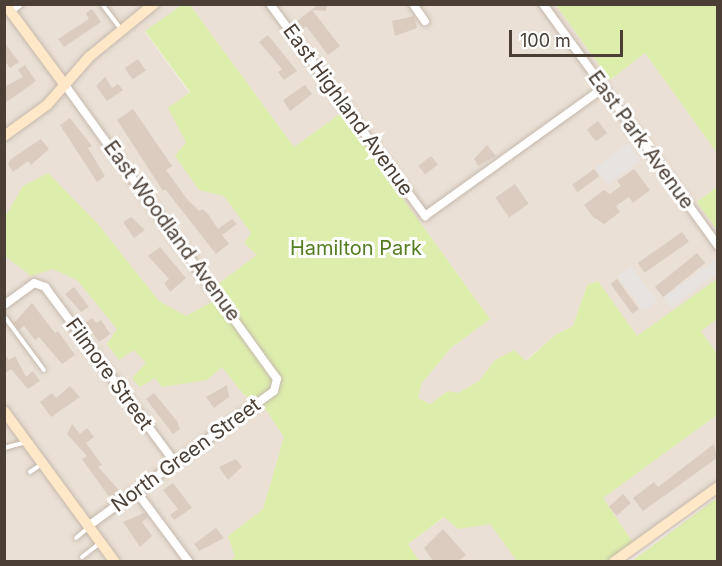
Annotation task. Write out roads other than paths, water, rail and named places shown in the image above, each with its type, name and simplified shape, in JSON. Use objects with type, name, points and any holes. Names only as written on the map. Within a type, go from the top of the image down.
[{"type":"main road","points":[[4,136],[47,105],[89,57],[154,4]]},
{"type":"main road","points":[[10,11],[65,85]]},
{"type":"main road","points":[[4,411],[115,561]]},
{"type":"main road","points":[[614,561],[717,486]]},
{"type":"street","name":"East Highland Avenue","points":[[270,4],[425,216],[603,88]]},
{"type":"street","points":[[413,4],[425,21]]},
{"type":"street","name":"East Park Avenue","points":[[543,4],[717,246]]},
{"type":"street","name":"East Woodland Avenue","points":[[65,85],[277,379]]},
{"type":"street","name":"Filmore Street","points":[[4,305],[34,283],[42,285],[175,463]]},
{"type":"street","name":"North Green Street","points":[[89,526],[274,391],[277,379]]},
{"type":"street","points":[[136,491],[189,561]]},
{"type":"lane","points":[[102,4],[122,30]]},
{"type":"lane","points":[[4,316],[44,370]]},
{"type":"lane","points":[[4,448],[27,442]]},
{"type":"lane","points":[[30,472],[43,463]]},
{"type":"lane","points":[[76,538],[89,526]]},
{"type":"lane","points":[[82,558],[101,543]]},
{"type":"park label","name":"Hamilton Park","points":[[356,248]]}]
